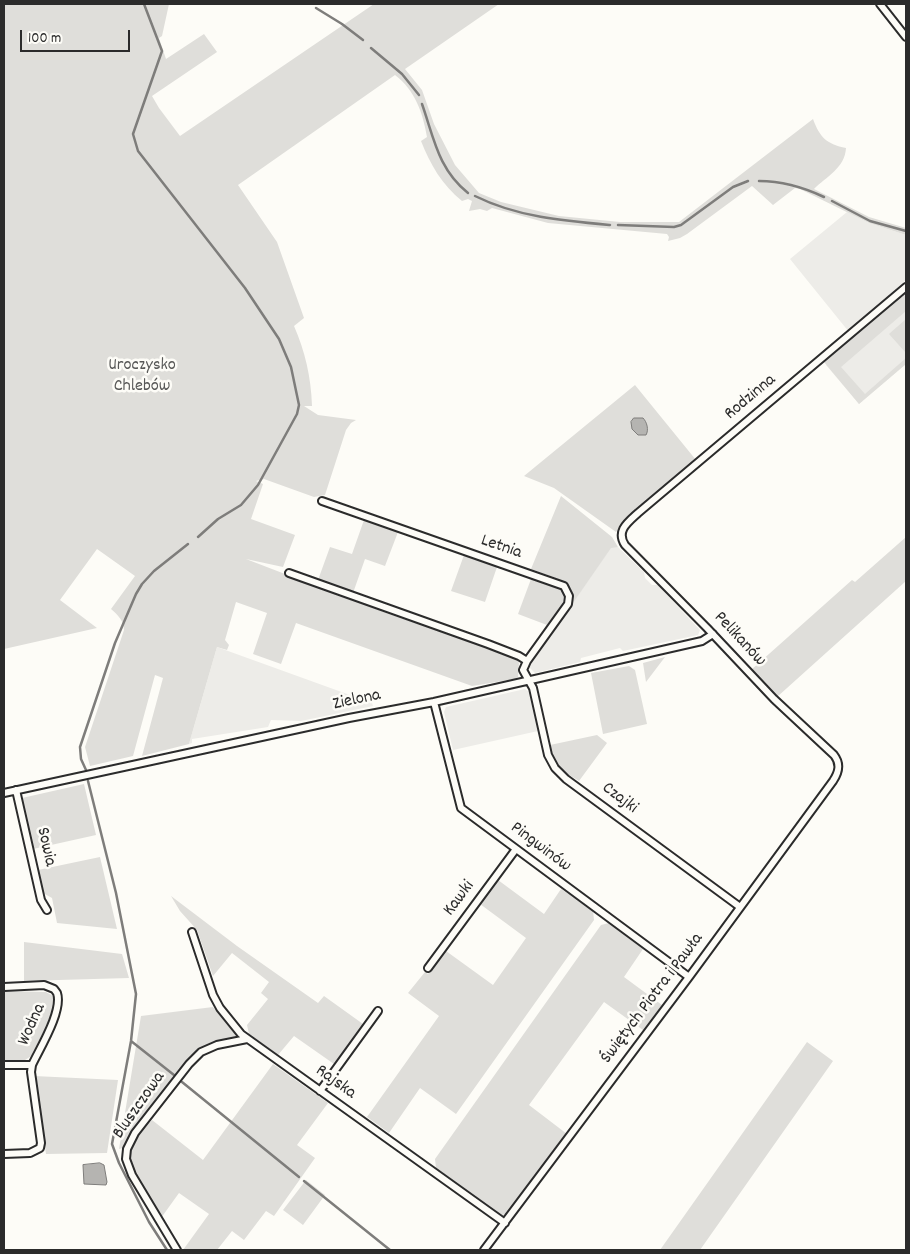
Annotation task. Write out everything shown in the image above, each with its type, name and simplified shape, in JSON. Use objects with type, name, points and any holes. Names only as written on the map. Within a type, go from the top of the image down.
[{"type":"street","points":[[880,4],[906,37]]},
{"type":"street","name":"Rodzinna","points":[[621,536],[623,528],[632,518],[906,287]]},
{"type":"street","name":"Letnia","points":[[322,501],[564,586],[569,596],[568,604],[527,661]]},
{"type":"street","name":"Pelikanów","points":[[621,536],[625,545],[774,699],[834,755],[838,763]]},
{"type":"street","points":[[289,573],[519,656],[527,661],[523,670],[529,681]]},
{"type":"street","name":"Zielona","points":[[4,793],[357,716],[434,702],[529,681],[702,641],[713,634]]},
{"type":"street","name":"Czajki","points":[[529,681],[534,688],[548,754],[555,768],[566,779],[740,907]]},
{"type":"street","name":"Pingwinów","points":[[434,702],[462,808],[689,977]]},
{"type":"street","name":"Świętych Piotra i Pawła","points":[[484,1250],[689,977],[835,777],[838,763]]},
{"type":"street","name":"Sowia","points":[[16,790],[42,900],[47,910]]},
{"type":"street","name":"Kawki","points":[[428,968],[516,849]]},
{"type":"street","name":"Rajska","points":[[192,932],[213,996],[231,1023],[247,1039],[505,1223]]},
{"type":"street","name":"Wodna","points":[[4,987],[44,985],[54,989],[58,995],[59,1003],[32,1065],[30,1080],[41,1142],[39,1149],[30,1153],[4,1154]]},
{"type":"street","points":[[320,1091],[378,1011]]},
{"type":"street","name":"Bluszczowa","points":[[176,1250],[132,1176],[126,1159],[126,1149],[135,1133],[197,1055],[217,1045],[247,1039]]},
{"type":"street","name":"Wodna","points":[[4,1065],[32,1065]]},
{"type":"shaded area","points":[[847,212],[869,223],[906,235],[906,280],[849,332],[790,259]]},
{"type":"shaded area","points":[[906,297],[906,364],[859,404],[826,365]]},
{"type":"shaded area","points":[[634,418],[643,418],[647,428],[646,435],[638,435],[632,429],[631,422]]},
{"type":"shaded area","points":[[611,547],[618,547],[644,572],[645,578],[652,585],[658,585],[700,630],[698,635],[623,651],[620,648],[581,658],[580,662],[535,673],[529,667]]},
{"type":"shaded area","points":[[217,647],[372,703],[373,706],[301,721],[271,720],[268,727],[192,739],[192,743],[189,744]]},
{"type":"shaded area","points":[[525,689],[529,692],[538,731],[453,750],[444,712],[446,707]]},
{"type":"shaded area","points":[[100,1163],[104,1165],[106,1185],[84,1184],[83,1165]]},
{"type":"green space","name":"Uroczysko Chlebów","points":[[4,4],[169,4],[162,36],[159,38],[166,59],[204,34],[217,52],[152,96],[180,136],[374,4],[499,4],[405,69],[422,90],[434,124],[455,165],[479,193],[501,202],[559,216],[620,222],[679,222],[813,119],[818,131],[825,139],[846,148],[839,167],[814,189],[869,217],[906,228],[906,235],[869,223],[795,188],[773,205],[752,186],[687,234],[668,241],[669,237],[667,234],[548,223],[492,208],[487,211],[480,209],[469,211],[472,201],[468,199],[462,201],[455,195],[428,158],[421,141],[427,137],[417,103],[408,88],[395,75],[238,185],[277,242],[304,318],[294,326],[309,375],[312,406],[304,406],[318,415],[356,420],[346,430],[325,495],[314,497],[264,479],[256,481],[263,484],[251,519],[295,535],[283,567],[246,559],[389,614],[509,655],[517,659],[519,663],[518,677],[472,686],[296,623],[281,664],[253,654],[267,613],[236,602],[225,640],[229,645],[227,650],[217,647],[189,744],[142,756],[163,678],[155,675],[133,756],[90,766],[85,747],[124,630],[120,618],[111,609],[135,576],[97,549],[60,600],[97,628],[4,649]]},
{"type":"green space","points":[[906,292],[906,311],[841,367],[865,394],[906,358],[906,364],[859,404],[824,362]]},
{"type":"green space","points":[[906,319],[906,353],[889,334]]},
{"type":"green space","points":[[635,385],[696,460],[625,521],[616,532],[554,488],[524,476]]},
{"type":"green space","points":[[561,496],[612,537],[618,547],[611,548],[571,606],[572,592],[564,582],[531,569]]},
{"type":"green space","points":[[364,520],[398,532],[385,566],[365,559],[353,593],[318,580],[330,547],[352,554]]},
{"type":"green space","points":[[906,537],[906,581],[777,697],[751,670],[852,580],[855,582]]},
{"type":"green space","points":[[464,555],[497,567],[485,602],[451,591]]},
{"type":"green space","points":[[531,579],[559,588],[564,593],[561,606],[547,625],[518,614]]},
{"type":"green space","points":[[665,657],[646,682],[643,663]]},
{"type":"green space","points":[[629,666],[635,670],[647,724],[603,734],[591,673]]},
{"type":"green space","points":[[597,735],[607,743],[579,781],[560,767],[554,759],[550,745]]},
{"type":"green space","points":[[84,784],[96,835],[33,849],[22,798]]},
{"type":"green space","points":[[100,857],[117,929],[57,923],[52,898],[43,893],[38,870]]},
{"type":"green space","points":[[498,880],[544,914],[561,889],[593,910],[594,920],[456,1114],[420,1088],[389,1133],[367,1117],[439,1016],[408,993],[425,972],[428,974],[446,951],[493,985],[526,938],[480,904]]},
{"type":"green space","points":[[171,896],[237,946],[318,1003],[324,996],[363,1024],[334,1064],[294,1036],[278,1055],[249,1034],[247,1025],[268,999],[261,993],[269,982],[232,953],[213,976],[197,930],[180,911]]},
{"type":"green space","points":[[609,923],[643,949],[624,977],[662,1005],[643,1030],[604,1002],[529,1105],[567,1134],[509,1213],[502,1215],[436,1168],[435,1159],[601,925]]},
{"type":"green space","points":[[24,942],[122,954],[129,978],[24,981]]},
{"type":"green space","points":[[4,991],[46,992],[53,996],[55,1006],[33,1055],[25,1060],[4,1061]]},
{"type":"green space","points":[[213,1007],[237,1037],[204,1046],[196,1051],[131,1132],[123,1148],[119,1149],[141,1016]]},
{"type":"green space","points":[[807,1042],[833,1061],[700,1250],[660,1250]]},
{"type":"green space","points":[[273,1064],[328,1103],[297,1145],[315,1158],[274,1216],[266,1211],[244,1240],[232,1231],[217,1250],[183,1250],[209,1214],[179,1193],[161,1218],[133,1171],[129,1151],[131,1143],[152,1120],[203,1160]]},
{"type":"green space","points":[[34,1076],[118,1080],[107,1153],[46,1154]]},
{"type":"green space","points":[[306,1180],[325,1195],[303,1225],[283,1210]]},
{"type":"waterway","points":[[144,4],[162,51],[133,134],[138,151],[245,288],[279,339],[291,367],[299,405],[297,414],[258,485],[241,505],[218,519],[198,537]]},
{"type":"waterway","points":[[316,8],[363,40]]},
{"type":"waterway","points":[[371,48],[402,74],[419,95]]},
{"type":"waterway","points":[[422,104],[443,163],[458,184],[468,193]]},
{"type":"waterway","points":[[618,225],[674,227],[681,225],[733,187],[748,181]]},
{"type":"waterway","points":[[759,181],[792,185],[824,197]]},
{"type":"waterway","points":[[475,196],[507,209],[541,217],[610,225]]},
{"type":"waterway","points":[[832,201],[870,221],[906,231]]},
{"type":"waterway","points":[[86,770],[81,759],[80,747],[115,643],[136,594],[154,571],[188,544]]},
{"type":"waterway","points":[[88,781],[116,893],[136,994],[131,1041],[112,1144],[119,1163],[149,1222],[167,1250]]},
{"type":"waterway","points":[[131,1041],[174,1075]]},
{"type":"waterway","points":[[182,1082],[299,1177]]},
{"type":"waterway","points":[[304,1181],[390,1250]]}]
